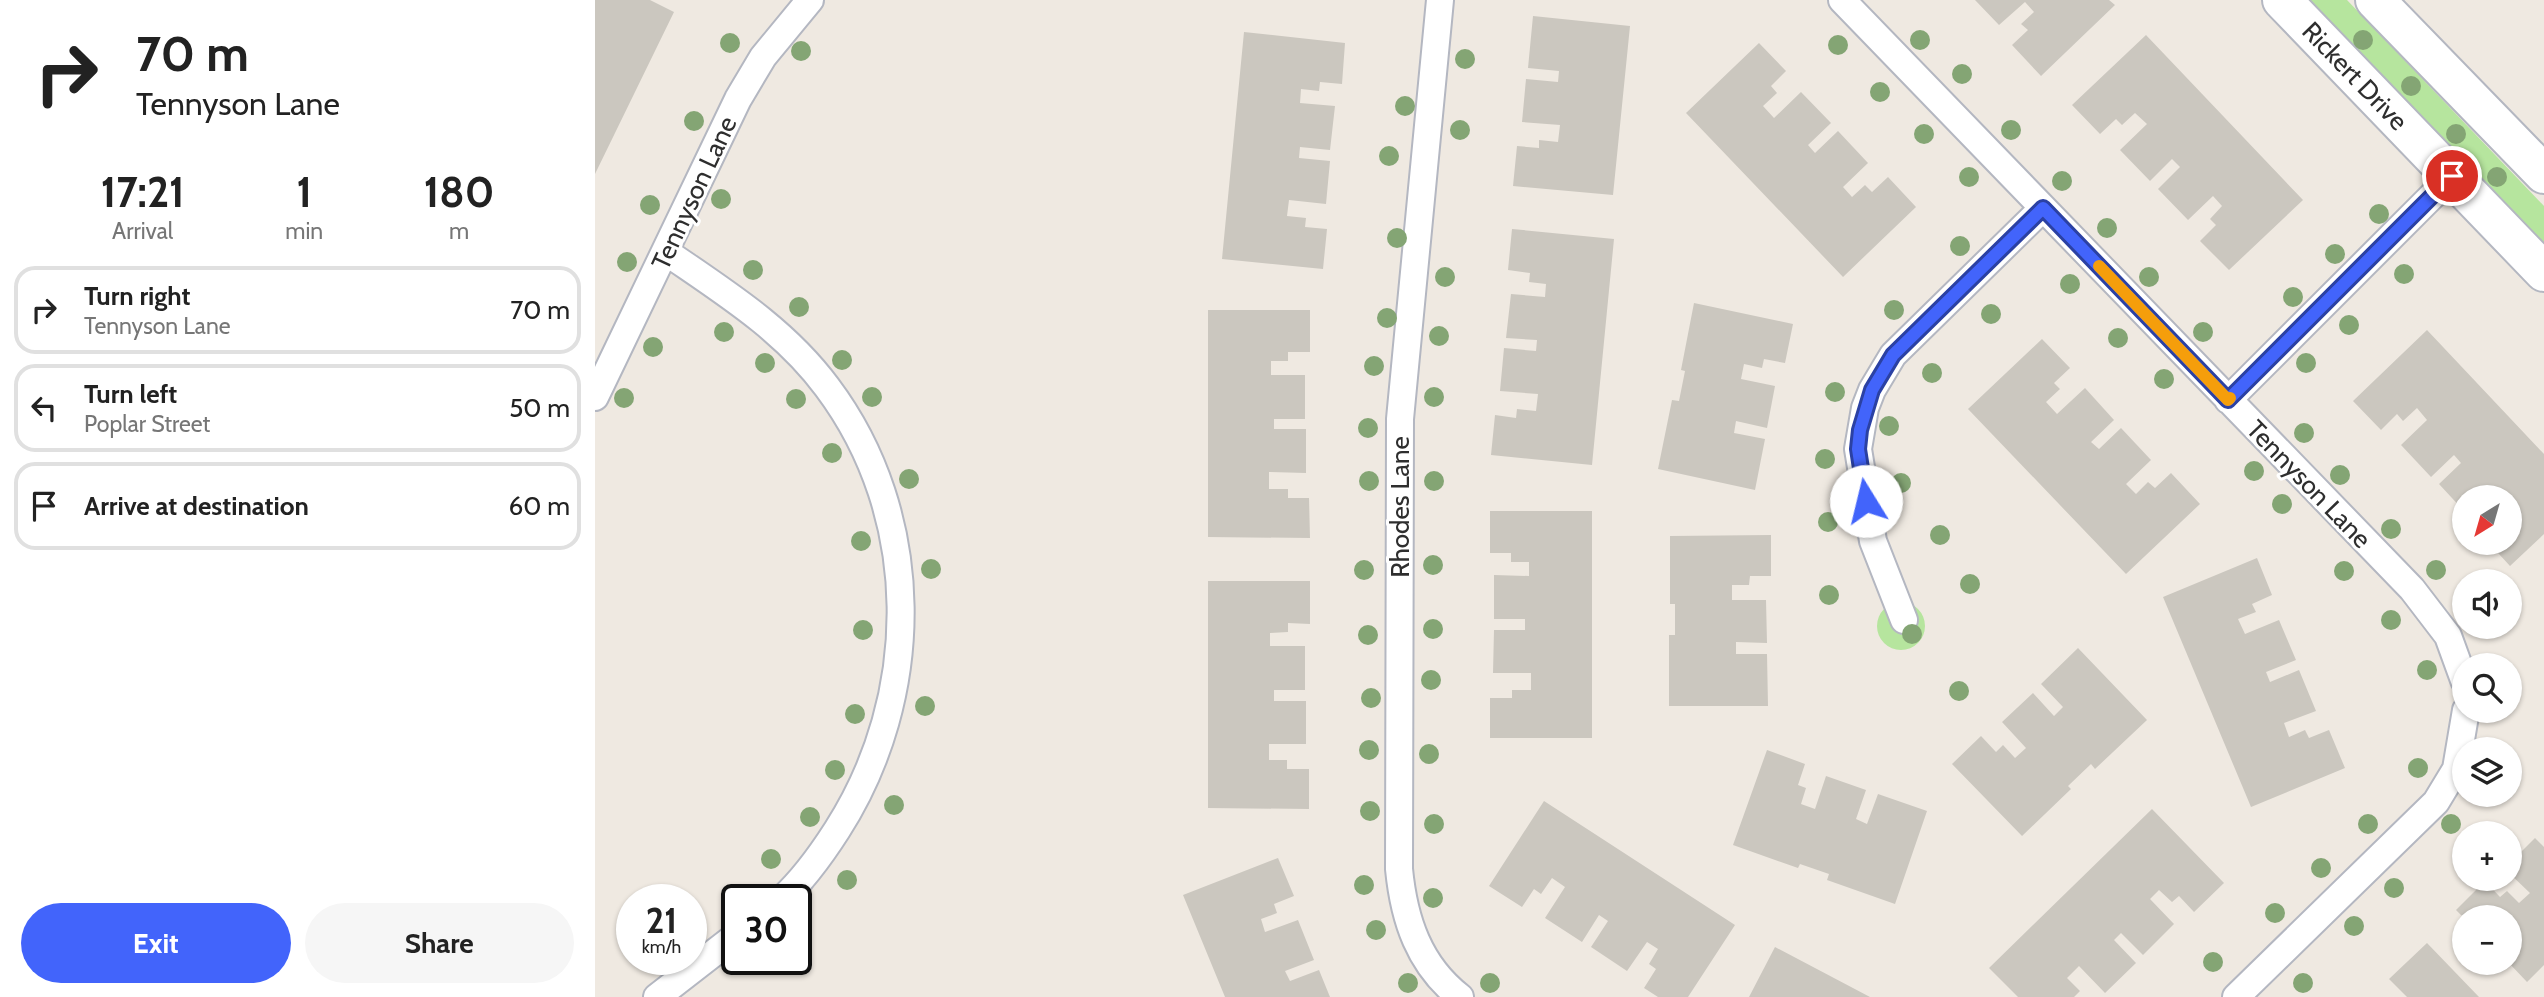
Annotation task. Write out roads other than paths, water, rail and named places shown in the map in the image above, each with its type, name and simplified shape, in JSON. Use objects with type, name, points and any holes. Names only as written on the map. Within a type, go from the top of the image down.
[{"type":"street","name":"Tennyson Lane","points":[[595,397],[744,87],[763,57],[810,0]]},
{"type":"street","name":"Rhodes Lane","points":[[1440,0],[1400,419],[1399,869],[1405,914],[1413,936],[1439,979],[1460,997]]},
{"type":"street","name":"Tennyson Lane","points":[[1842,0],[2434,615],[2448,636],[2454,653]]},
{"type":"street","name":"Rickert Drive","points":[[2282,0],[2544,272]]},
{"type":"street","points":[[2375,0],[2544,174]]},
{"type":"street","points":[[2228,400],[2452,176]]},
{"type":"street","points":[[1904,620],[1873,541],[1858,449],[1865,408],[1872,390],[1893,355],[2043,208]]},
{"type":"street","points":[[666,252],[757,315],[807,363],[828,388],[853,427],[875,471],[886,502],[897,555],[902,603],[898,670],[887,721],[856,800],[816,861],[795,884]]},
{"type":"street","points":[[2236,997],[2436,802],[2456,769],[2465,723]]},
{"type":"street","points":[[657,997],[721,947]]}]
